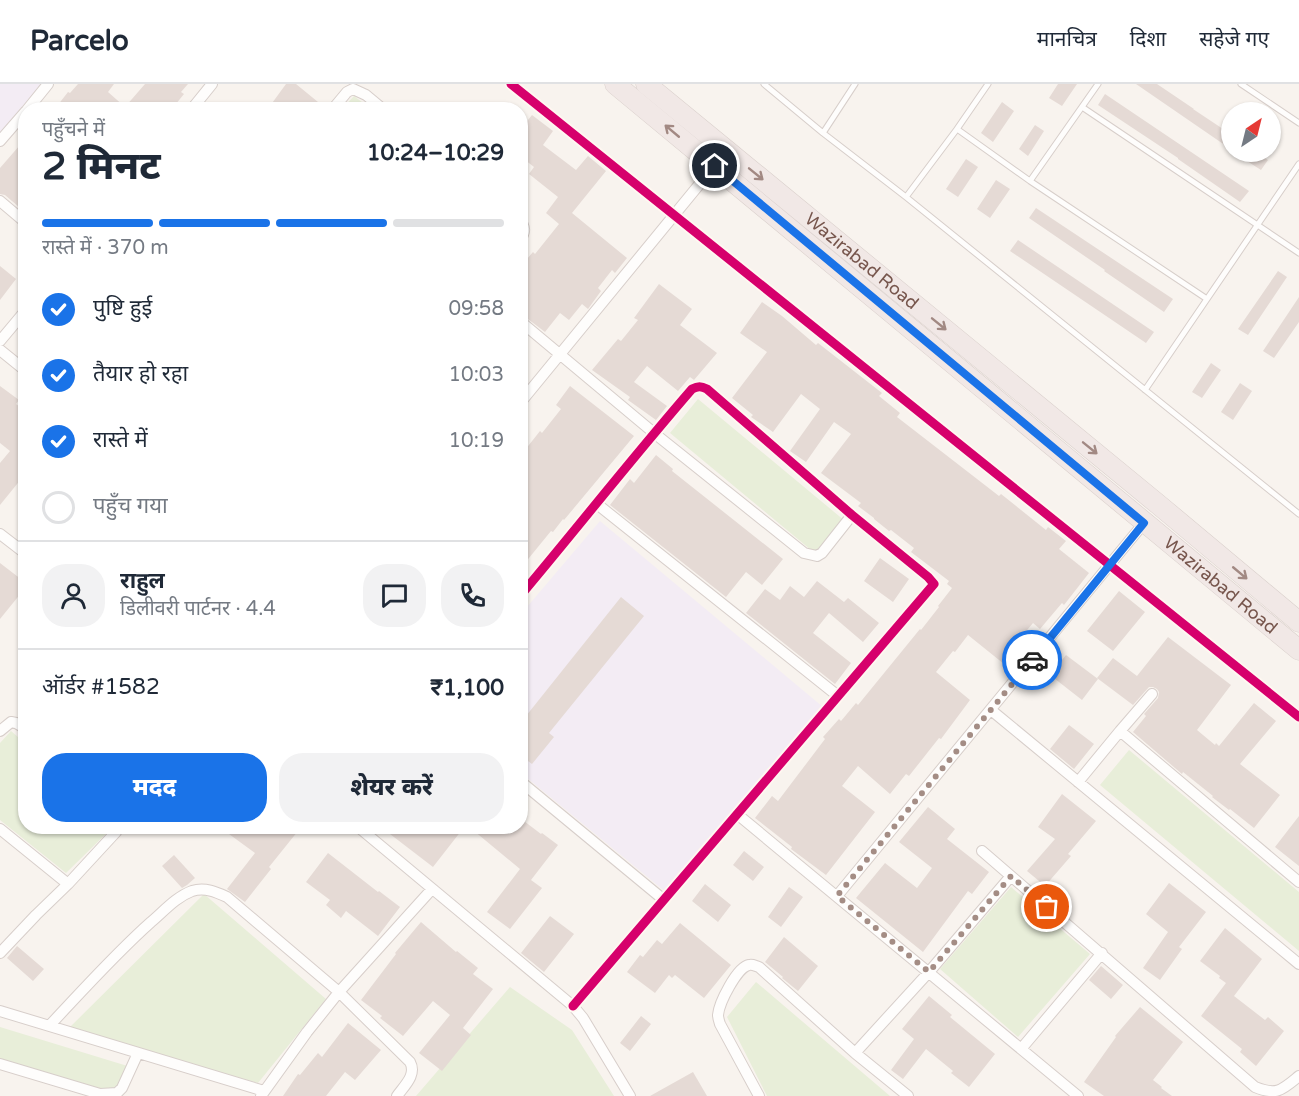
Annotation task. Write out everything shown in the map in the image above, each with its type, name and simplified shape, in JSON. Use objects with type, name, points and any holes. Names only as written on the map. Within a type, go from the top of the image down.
[{"type":"highway","name":"Wazirabad Road","points":[[615,84],[720,158],[1159,505],[1299,622]]},
{"type":"highway","name":"Wazirabad Road","points":[[646,84],[720,158],[1144,523],[1299,650]]},
{"type":"street","points":[[33,102],[48,84]]},
{"type":"street","points":[[197,102],[212,84]]},
{"type":"street","points":[[511,84],[1299,717]]},
{"type":"street","points":[[339,102],[347,92],[353,89],[374,102]]},
{"type":"street","points":[[0,141],[18,120]]},
{"type":"street","points":[[528,393],[720,158]]},
{"type":"street","points":[[0,201],[18,216]]},
{"type":"street","points":[[0,341],[18,320]]},
{"type":"street","points":[[528,327],[654,433],[804,553],[817,556],[822,553],[852,515]]},
{"type":"street","points":[[0,350],[18,365]]},
{"type":"street","points":[[528,586],[692,389],[702,386],[934,584],[573,1006]]},
{"type":"street","points":[[597,504],[838,696]]},
{"type":"street","points":[[837,896],[1144,523]]},
{"type":"street","points":[[0,534],[18,549]]},
{"type":"street","points":[[1078,782],[1152,694]]},
{"type":"street","points":[[991,710],[1299,964]]},
{"type":"street","points":[[0,731],[11,722],[18,724]]},
{"type":"street","points":[[1120,731],[1299,882]]},
{"type":"street","points":[[528,788],[664,900]]},
{"type":"street","points":[[737,814],[1078,1096]]},
{"type":"street","points":[[0,829],[68,884]]},
{"type":"street","points":[[0,953],[114,834]]},
{"type":"street","points":[[367,834],[573,1006],[594,1034],[630,1096]]},
{"type":"street","points":[[982,851],[1255,1086],[1271,1094],[1281,1091],[1299,1076]]},
{"type":"street","points":[[855,1053],[929,972],[1011,876]]},
{"type":"street","points":[[50,1025],[124,946],[178,898],[192,891],[202,889],[213,891],[227,897],[339,992],[410,1062],[412,1073],[396,1096]]},
{"type":"street","points":[[0,1011],[263,1094],[339,992],[432,889]]},
{"type":"street","points":[[1021,1049],[1102,953]]},
{"type":"street","points":[[759,1096],[717,1017],[734,980],[740,970],[747,965],[759,967],[855,1053],[908,1096]]},
{"type":"street","points":[[0,1064],[100,1094],[108,1094],[117,1093],[122,1088],[138,1053]]},
{"type":"lane","points":[[764,84],[1299,514]]},
{"type":"lane","points":[[823,133],[855,84]]},
{"type":"lane","points":[[906,197],[988,84]]},
{"type":"lane","points":[[1030,181],[1098,84]]},
{"type":"lane","points":[[1241,84],[1299,123]]},
{"type":"lane","points":[[1082,106],[1299,253]]},
{"type":"lane","points":[[957,129],[1030,181],[1207,299]]},
{"type":"lane","points":[[1145,390],[1299,164]]},
{"type":"shaded area","points":[[0,84],[45,84],[30,102],[18,102],[18,116],[0,137]]},
{"type":"shaded area","points":[[600,521],[823,707],[667,893],[528,779],[528,606]]},
{"type":"green space","points":[[354,96],[362,102],[348,102]]},
{"type":"green space","points":[[698,399],[845,521],[817,555],[670,433]]},
{"type":"green space","points":[[11,731],[18,737],[18,834],[106,834],[66,873],[0,820],[0,743]]},
{"type":"green space","points":[[1129,750],[1299,892],[1299,951],[1100,785]]},
{"type":"green space","points":[[1011,887],[1090,954],[1018,1037],[940,969]]},
{"type":"green space","points":[[204,894],[326,999],[258,1083],[68,1029]]},
{"type":"green space","points":[[756,982],[890,1096],[767,1096],[727,1017]]},
{"type":"green space","points":[[510,987],[572,1030],[614,1096],[416,1096]]},
{"type":"green space","points":[[0,1027],[134,1068],[121,1096],[0,1059]]},
{"type":"building","points":[[78,84],[114,84],[108,92],[119,102],[60,102],[68,92],[70,93]]},
{"type":"building","points":[[145,84],[188,84],[181,92],[184,94],[178,102],[129,102]]},
{"type":"building","points":[[286,84],[296,84],[318,102],[273,102]]},
{"type":"building","points":[[1058,84],[1077,84],[1062,106],[1049,98]]},
{"type":"building","points":[[1136,84],[1157,84],[1221,128],[1221,142]]},
{"type":"building","points":[[1105,94],[1249,191],[1240,202],[1098,105]]},
{"type":"building","points":[[1002,102],[1014,111],[993,142],[981,133]]},
{"type":"building","points":[[532,115],[553,131],[543,145],[576,170],[588,156],[606,171],[572,213],[627,258],[615,273],[612,270],[598,288],[601,291],[588,309],[582,304],[569,320],[560,313],[545,332],[528,319],[528,258],[533,252],[535,254],[559,224],[546,213],[558,197],[529,174],[534,167],[528,162],[528,120]]},
{"type":"building","points":[[1035,125],[1044,131],[1028,156],[1019,149]]},
{"type":"building","points":[[18,147],[18,206],[5,195],[0,194],[0,168]]},
{"type":"building","points":[[966,159],[978,167],[958,197],[946,189]]},
{"type":"building","points":[[1249,162],[1267,162],[1261,170]]},
{"type":"building","points":[[996,180],[1010,189],[990,218],[977,209]]},
{"type":"building","points":[[1036,208],[1173,299],[1164,312],[1029,218]]},
{"type":"building","points":[[1018,240],[1154,332],[1146,343],[1010,251]]},
{"type":"building","points":[[0,266],[16,279],[0,300]]},
{"type":"building","points":[[1278,271],[1287,277],[1248,335],[1238,329]]},
{"type":"building","points":[[659,284],[692,309],[680,325],[717,353],[694,380],[690,377],[678,391],[647,366],[634,382],[667,406],[656,420],[628,400],[630,397],[592,370],[618,339],[621,341],[638,320],[634,318]]},
{"type":"building","points":[[1299,297],[1299,322],[1274,358],[1263,351]]},
{"type":"building","points":[[762,302],[882,393],[879,396],[900,413],[897,417],[999,496],[1001,494],[1046,530],[1048,527],[1066,541],[1059,549],[1089,573],[1064,605],[1062,603],[1040,629],[1033,623],[1017,642],[1020,645],[1004,664],[968,635],[955,652],[953,651],[936,672],[970,700],[941,739],[939,738],[909,776],[906,774],[890,794],[858,766],[842,786],[875,812],[826,875],[755,818],[772,796],[778,801],[825,739],[823,737],[856,703],[858,705],[921,630],[952,588],[947,584],[949,581],[911,552],[914,548],[874,519],[858,506],[861,503],[821,473],[851,434],[834,422],[806,462],[790,451],[820,409],[801,394],[773,432],[751,417],[753,415],[732,398],[767,352],[740,333]]},
{"type":"building","points":[[1211,363],[1221,370],[1202,398],[1192,392]]},
{"type":"building","points":[[1240,383],[1252,391],[1233,420],[1221,412]]},
{"type":"building","points":[[0,386],[18,399],[16,404],[18,405],[18,483],[0,505],[0,463],[10,451],[0,443]]},
{"type":"building","points":[[570,386],[634,436],[528,559],[528,446],[561,409],[556,405]]},
{"type":"building","points":[[656,455],[673,469],[672,471],[783,559],[762,585],[746,572],[726,597],[610,505],[630,479],[634,483]]},
{"type":"building","points":[[880,558],[909,579],[893,602],[864,581]]},
{"type":"building","points":[[0,563],[18,577],[18,597],[0,619]]},
{"type":"building","points":[[817,581],[844,602],[848,598],[879,623],[863,642],[829,613],[813,633],[851,663],[835,684],[746,613],[765,589],[780,600],[790,586],[804,597]]},
{"type":"building","points":[[1119,591],[1145,612],[1113,651],[1087,631]]},
{"type":"building","points":[[621,597],[644,616],[549,733],[554,737],[532,764],[528,761],[528,713]]},
{"type":"building","points":[[1168,637],[1231,685],[1197,730],[1215,745],[1216,743],[1219,746],[1254,703],[1276,721],[1240,764],[1280,795],[1254,828],[1183,772],[1182,774],[1133,732],[1146,716],[1144,714],[1158,698],[1157,689],[1149,687],[1133,705],[1097,678],[1113,658],[1137,676]]},
{"type":"building","points":[[1066,655],[1098,679],[1082,700],[1050,675]]},
{"type":"building","points":[[1069,725],[1094,744],[1074,769],[1050,749]]},
{"type":"building","points":[[1062,794],[1096,821],[1068,854],[1071,856],[1045,886],[1027,871],[1055,839],[1038,827]]},
{"type":"building","points":[[928,807],[955,829],[947,839],[989,872],[972,894],[968,891],[923,952],[856,898],[885,863],[917,888],[932,868],[899,842]]},
{"type":"building","points":[[1299,816],[1299,866],[1275,847]]},
{"type":"building","points":[[528,824],[558,845],[531,880],[542,888],[510,929],[487,912],[520,869],[478,834],[528,834]]},
{"type":"building","points":[[229,834],[296,834],[245,902],[227,889],[255,853]]},
{"type":"building","points":[[390,834],[459,834],[433,867]]},
{"type":"building","points":[[744,851],[764,867],[753,881],[733,865]]},
{"type":"building","points":[[328,853],[400,907],[378,936],[346,911],[341,918],[326,905],[330,900],[306,882]]},
{"type":"building","points":[[174,855],[195,878],[182,888],[162,866]]},
{"type":"building","points":[[1169,883],[1206,912],[1179,947],[1182,949],[1160,980],[1143,968],[1168,932],[1146,914]]},
{"type":"building","points":[[705,884],[731,905],[718,922],[692,901]]},
{"type":"building","points":[[789,887],[803,897],[781,927],[768,917]]},
{"type":"building","points":[[550,916],[574,934],[544,972],[521,953]]},
{"type":"building","points":[[421,922],[478,968],[473,974],[493,989],[463,1028],[471,1035],[442,1071],[419,1053],[450,1015],[433,1001],[403,1036],[361,1000]]},
{"type":"building","points":[[680,923],[731,965],[704,998],[675,975],[672,978],[669,975],[655,993],[627,972],[640,955],[643,957],[657,940],[662,944]]},
{"type":"building","points":[[1225,928],[1262,959],[1234,996],[1265,1020],[1268,1017],[1284,1031],[1256,1066],[1240,1052],[1242,1049],[1201,1016],[1226,983],[1200,961]]},
{"type":"building","points":[[784,937],[818,966],[798,991],[765,962]]},
{"type":"building","points":[[17,946],[44,969],[33,981],[7,958]]},
{"type":"building","points":[[1101,966],[1123,985],[1111,999],[1089,980]]},
{"type":"building","points":[[929,996],[952,1015],[950,1017],[995,1054],[969,1087],[926,1049],[903,1079],[891,1070],[914,1039],[902,1029]]},
{"type":"building","points":[[1140,1007],[1183,1042],[1153,1080],[1172,1096],[1104,1096],[1084,1082],[1115,1036]]},
{"type":"building","points":[[641,1016],[651,1024],[630,1051],[620,1043]]},
{"type":"building","points":[[348,1023],[381,1050],[355,1080],[345,1072],[326,1096],[283,1096],[298,1074],[300,1075],[318,1053],[322,1057]]},
{"type":"building","points":[[693,1072],[707,1096],[650,1096]]},
{"type":"cycle path","points":[[511,84],[1299,717]]},
{"type":"cycle path","points":[[528,586],[670,415],[696,387],[707,389],[934,584],[573,1006]]},
{"type":"way so far","points":[[1032,660],[837,896],[929,972],[1011,876],[1047,907]]},
{"type":"route","points":[[715,166],[1144,523],[1032,660]]}]
